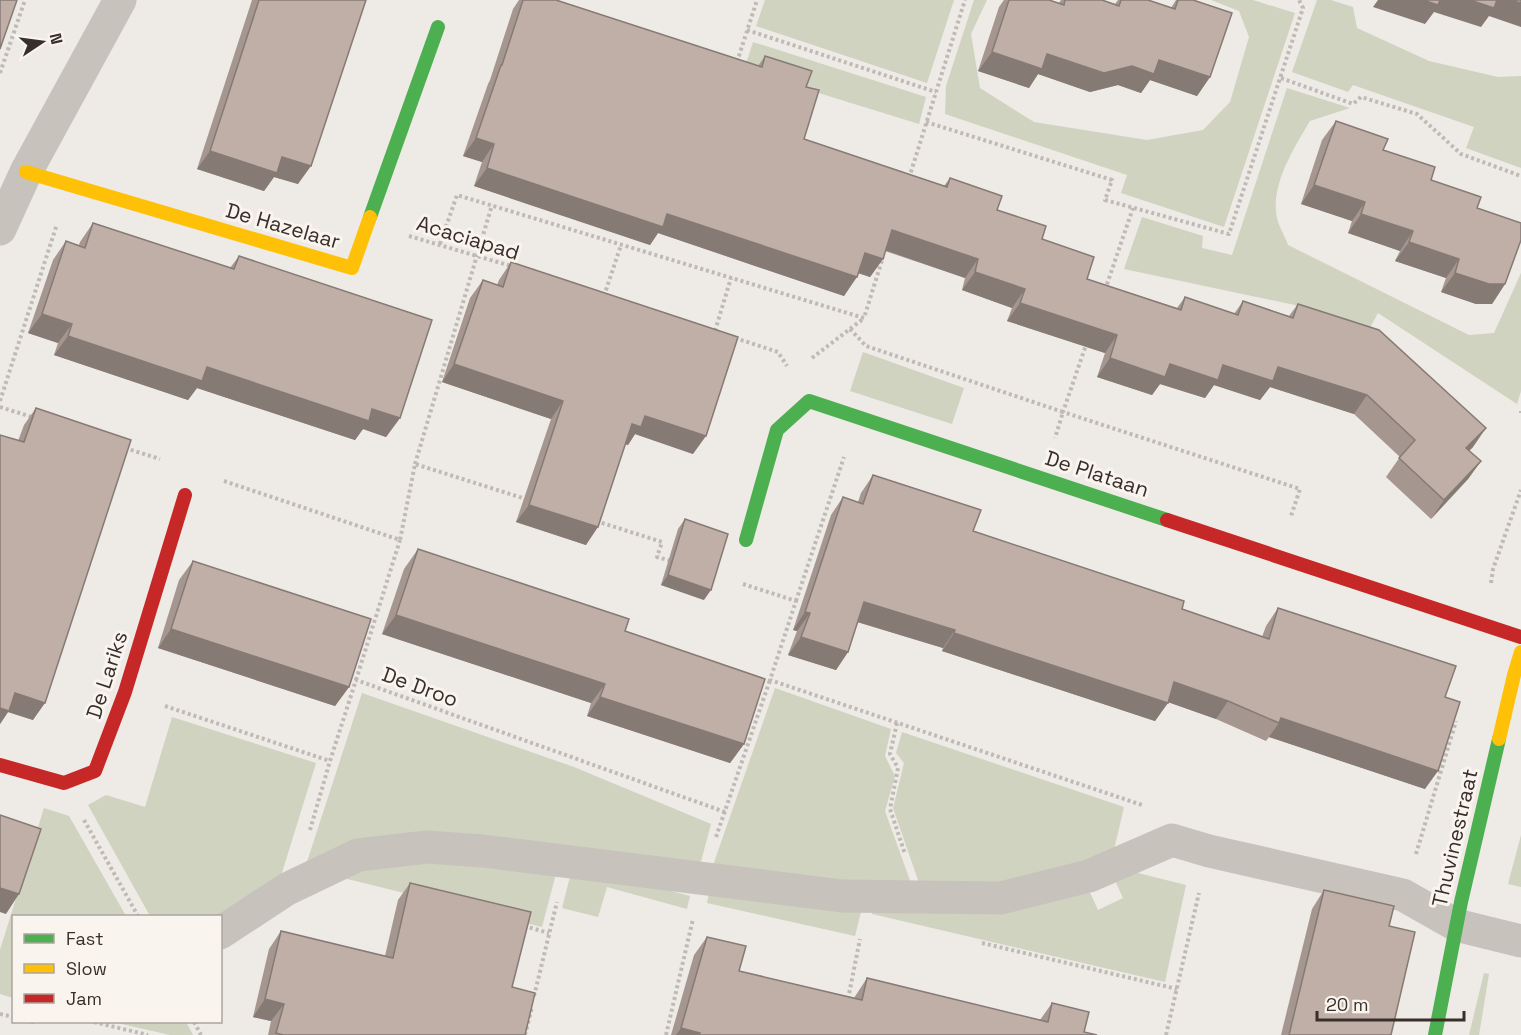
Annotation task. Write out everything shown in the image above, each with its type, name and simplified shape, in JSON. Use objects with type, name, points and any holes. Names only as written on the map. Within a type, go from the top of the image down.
[{"type":"street","points":[[0,229],[26,172],[120,0]]},
{"type":"street","name":"De Hazelaar","points":[[26,172],[352,268],[438,27]]},
{"type":"street","points":[[746,540],[777,430],[809,402]]},
{"type":"street","name":"De Plataan","points":[[809,402],[1521,637]]},
{"type":"street","name":"De Lariks","points":[[64,783],[95,771],[125,692],[185,495]]},
{"type":"street","name":"Thuvinestraat","points":[[1435,1035],[1456,926],[1511,686],[1521,652]]},
{"type":"street","points":[[0,765],[64,783]]},
{"type":"street","points":[[222,932],[293,886],[358,855],[427,847],[483,851],[842,896],[1001,898],[1089,876],[1173,840],[1209,851],[1403,895],[1456,926],[1521,941]]},
{"type":"path","points":[[0,73],[25,0]]},
{"type":"path","points":[[735,70],[757,0]]},
{"type":"path","points":[[908,179],[965,0]]},
{"type":"path","points":[[926,122],[1113,180],[1105,200],[1229,234],[1304,8],[1299,0]]},
{"type":"path","points":[[747,30],[936,92]]},
{"type":"path","points":[[1281,78],[1353,104],[1361,97],[1417,114],[1461,154],[1521,176]]},
{"type":"path","points":[[0,401],[69,185]]},
{"type":"path","points":[[440,244],[457,195],[864,318]]},
{"type":"path","points":[[356,680],[400,540],[415,464],[492,205]]},
{"type":"path","points":[[1104,294],[1133,208]]},
{"type":"path","name":"Acaciapad","points":[[368,224],[514,267]]},
{"type":"path","points":[[615,299],[604,296],[621,245]]},
{"type":"path","points":[[791,374],[864,318],[887,246]]},
{"type":"path","points":[[704,328],[715,331],[731,278]]},
{"type":"path","points":[[850,328],[866,346],[1300,489],[1278,557]]},
{"type":"path","points":[[726,335],[778,352],[809,402]]},
{"type":"path","points":[[1043,479],[1089,337]]},
{"type":"path","points":[[0,407],[34,418]]},
{"type":"path","points":[[858,417],[771,680],[1163,812],[1173,840]]},
{"type":"path","points":[[125,448],[170,463]]},
{"type":"path","points":[[415,464],[538,503]]},
{"type":"path","points":[[214,477],[400,540]]},
{"type":"path","points":[[594,521],[662,542],[657,557],[679,564]]},
{"type":"path","points":[[743,584],[796,602]]},
{"type":"path","name":"De Droo","points":[[293,886],[356,680],[725,812],[771,680]]},
{"type":"path","points":[[125,692],[330,761]]},
{"type":"path","points":[[897,723],[890,754],[898,768],[890,809],[919,897]]},
{"type":"path","points":[[64,783],[137,915]]},
{"type":"path","points":[[1166,1035],[1209,851]]},
{"type":"path","points":[[525,1035],[566,861]]},
{"type":"path","points":[[847,1002],[870,896]]},
{"type":"path","points":[[516,924],[549,933]]},
{"type":"path","points":[[981,943],[1177,988]]},
{"type":"path","points":[[98,1023],[148,1035]]},
{"type":"green space","points":[[765,0],[954,0],[927,83],[756,26]]},
{"type":"green space","points":[[974,0],[987,0],[971,34],[980,88],[1034,122],[1147,140],[1203,130],[1230,102],[1249,37],[1239,11],[1211,0],[1253,0],[1295,13],[1224,227],[1121,193],[1127,175],[945,114],[946,86]]},
{"type":"green space","points":[[1317,0],[1331,0],[1353,7],[1357,28],[1429,61],[1498,77],[1521,76],[1521,168],[1466,148],[1474,127],[1353,85],[1348,92],[1292,72]]},
{"type":"green space","points":[[753,42],[926,97],[919,124],[744,70]]},
{"type":"green space","points":[[1287,88],[1350,108],[1310,121],[1285,167],[1280,180],[1276,205],[1277,218],[1288,245],[1469,335],[1494,333],[1521,273],[1521,391],[1517,404],[1378,313],[1366,335],[1299,312],[1295,305],[1124,269],[1142,217],[1203,236],[1202,248],[1232,255]]},
{"type":"green space","points":[[863,352],[964,388],[952,424],[850,391]]},
{"type":"green space","points":[[775,688],[891,729],[885,756],[895,776],[885,811],[912,886],[711,871]]},
{"type":"green space","points":[[362,693],[574,767],[711,824],[699,869],[425,838],[303,874]]},
{"type":"green space","points":[[172,717],[316,763],[280,879],[222,915],[149,915],[88,805],[106,795],[145,807]]},
{"type":"green space","points":[[902,732],[1124,807],[1114,850],[1017,886],[920,886],[893,808],[904,763],[896,753]]},
{"type":"green space","points":[[44,808],[69,816],[125,915],[12,915],[12,998],[0,994],[0,950]]},
{"type":"green space","points":[[1521,835],[1521,887],[1508,884]]},
{"type":"green space","points":[[362,862],[558,866],[542,927],[331,875]]},
{"type":"green space","points":[[573,865],[690,896],[687,909],[607,887],[598,917],[562,908]]},
{"type":"green space","points":[[1130,871],[1186,885],[1165,982],[872,914],[873,904],[1088,888],[1098,910],[1123,898],[1113,876]]},
{"type":"green space","points":[[709,892],[863,904],[855,936],[707,903]]},
{"type":"green space","points":[[1484,973],[1489,974],[1479,1035],[1469,1035]]},
{"type":"green space","points":[[117,1023],[187,1023],[193,1035],[170,1035]]},
{"type":"building","points":[[0,0],[17,0],[0,49]]},
{"type":"building","points":[[259,0],[366,0],[311,166],[282,157],[277,173],[210,151]]},
{"type":"building","points":[[523,0],[556,0],[762,67],[765,56],[812,71],[806,87],[819,90],[804,139],[947,187],[950,178],[1002,196],[997,210],[1046,226],[1042,239],[1094,257],[1087,279],[1181,310],[1185,297],[1238,315],[1243,301],[1293,318],[1298,304],[1379,330],[1486,428],[1466,448],[1481,461],[1444,500],[1399,458],[1415,440],[1367,395],[1278,367],[1273,381],[1223,365],[1218,380],[1170,364],[1165,377],[1110,358],[1117,335],[1020,303],[1025,289],[975,272],[978,259],[892,230],[883,259],[865,253],[857,277],[667,214],[663,227],[487,168],[494,144],[476,138]]},
{"type":"building","points":[[1009,0],[1049,0],[1064,5],[1065,0],[1102,0],[1119,6],[1121,0],[1148,0],[1175,9],[1178,0],[1193,0],[1232,13],[1210,77],[1159,60],[1154,74],[1132,66],[1104,73],[1047,54],[1042,69],[992,52]]},
{"type":"building","points":[[1423,0],[1440,0],[1438,5]]},
{"type":"building","points":[[1470,0],[1497,0],[1494,8]]},
{"type":"building","points":[[1336,121],[1388,139],[1383,150],[1435,167],[1431,180],[1481,197],[1477,208],[1521,223],[1521,240],[1505,284],[1489,284],[1455,273],[1459,259],[1409,242],[1413,231],[1361,214],[1365,202],[1314,185]]},
{"type":"building","points":[[93,223],[234,269],[239,256],[432,320],[400,418],[372,409],[369,421],[207,367],[202,381],[68,336],[72,324],[42,314],[66,241],[85,248]]},
{"type":"building","points":[[511,262],[738,337],[706,436],[645,416],[641,427],[632,424],[598,527],[529,505],[563,401],[454,364],[483,280],[503,287]]},
{"type":"building","points":[[36,408],[131,440],[45,703],[15,693],[9,711],[0,708],[0,435],[24,442]]},
{"type":"building","points":[[873,475],[981,510],[973,531],[1184,601],[1182,609],[1269,639],[1278,608],[1456,666],[1445,697],[1460,702],[1438,771],[1281,718],[1279,723],[1228,701],[1174,682],[1168,703],[954,633],[955,630],[864,602],[848,652],[801,637],[810,613],[805,612],[843,497],[863,504]]},
{"type":"building","points":[[685,519],[728,534],[711,590],[668,575]]},
{"type":"building","points":[[418,549],[629,619],[625,631],[765,679],[744,744],[600,697],[605,684],[396,615]]},
{"type":"building","points":[[193,561],[371,619],[349,687],[171,629]]},
{"type":"building","points":[[0,815],[41,829],[19,894],[0,888]]},
{"type":"building","points":[[410,883],[531,912],[512,987],[535,993],[525,1035],[283,1035],[276,1033],[284,1004],[265,999],[281,931],[393,958]]},
{"type":"building","points":[[1324,890],[1394,906],[1389,926],[1415,932],[1391,1035],[1289,1035]]},
{"type":"building","points":[[707,937],[746,946],[739,971],[862,1000],[867,978],[1048,1022],[1052,1003],[1089,1012],[1084,1032],[1097,1035],[699,1035],[700,1033],[681,1028]]},
{"type":"traffic: fast","points":[[370,217],[438,27]]},
{"type":"traffic: fast","points":[[746,540],[777,430],[809,401],[1167,520]]},
{"type":"traffic: fast","points":[[1435,1035],[1461,902],[1499,739]]},
{"type":"traffic: slow","points":[[26,172],[352,268],[370,217]]},
{"type":"traffic: slow","points":[[1499,739],[1521,652]]},
{"type":"traffic: jam","points":[[0,765],[64,783],[95,771],[125,692],[185,495]]},
{"type":"traffic: jam","points":[[1167,520],[1521,637]]}]
